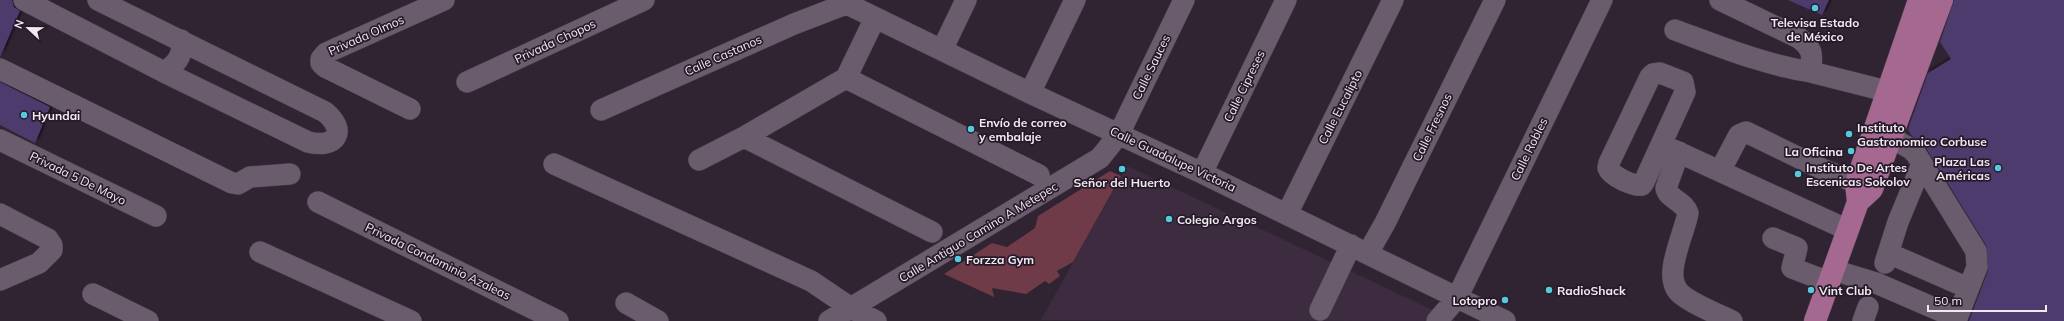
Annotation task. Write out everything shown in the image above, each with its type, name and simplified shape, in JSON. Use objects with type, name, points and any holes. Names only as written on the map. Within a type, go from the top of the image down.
[{"type":"main road","points":[[1816,321],[1862,192],[1886,91],[1919,0]]},
{"type":"main road","points":[[1862,192],[1892,138],[1942,0]]},
{"type":"street","points":[[24,0],[164,72],[308,142],[319,145],[326,144],[332,140],[336,134],[337,126],[333,118],[326,112],[98,0]]},
{"type":"street","name":"Privada Olmos","points":[[410,109],[325,67],[321,63],[320,59],[326,53],[444,0]]},
{"type":"street","name":"Privada Chopos","points":[[467,82],[644,0]]},
{"type":"street","points":[[942,50],[966,0]]},
{"type":"street","points":[[1030,93],[1075,0]]},
{"type":"street","name":"Calle Sauces","points":[[1119,134],[1184,0]]},
{"type":"street","name":"Calle Cipreses","points":[[1202,173],[1286,0]]},
{"type":"street","name":"Calle Eucalipto","points":[[1287,214],[1393,0]]},
{"type":"street","name":"Calle Fresnos","points":[[1320,310],[1359,249],[1385,223],[1494,0]]},
{"type":"street","name":"Calle Robles","points":[[1436,321],[1457,298],[1602,0]]},
{"type":"street","points":[[1720,0],[1799,38],[1808,45],[1813,52],[1811,72]]},
{"type":"street","name":"Calle Guadalupe Victoria","points":[[845,1],[874,18],[1202,173],[1505,321]]},
{"type":"street","name":"Calle Castanos","points":[[601,110],[845,1]]},
{"type":"street","points":[[699,160],[744,137],[846,78],[874,18]]},
{"type":"street","points":[[1675,30],[1751,59],[1778,67],[1811,72],[1886,91]]},
{"type":"street","points":[[164,72],[178,61],[182,48],[181,40]]},
{"type":"street","points":[[0,69],[232,183],[238,184],[250,177],[290,174]]},
{"type":"street","points":[[1670,148],[1642,185],[1636,186],[1609,171],[1609,163],[1650,78],[1656,73],[1683,82],[1685,88],[1670,148],[1666,188],[1669,194],[1684,205],[1688,213],[1672,272],[1673,283],[1676,290],[1683,296],[1732,321]]},
{"type":"street","points":[[846,78],[1039,175]]},
{"type":"street","points":[[1720,171],[1739,134],[1746,132],[1862,192]]},
{"type":"street","name":"Calle Antiguo Camino A Metepec","points":[[829,321],[1090,165],[1108,150],[1119,134]]},
{"type":"street","points":[[744,137],[932,232]]},
{"type":"street","points":[[1773,238],[1797,248],[1792,268],[1876,283],[1956,319],[1977,267],[1976,251],[1922,164],[1910,149],[1892,138]]},
{"type":"street","name":"Privada 5 De Mayo","points":[[0,140],[156,216]]},
{"type":"street","points":[[1670,148],[1848,230]]},
{"type":"street","points":[[554,164],[811,280],[851,308],[876,321]]},
{"type":"street","points":[[1922,164],[1898,222],[1886,258],[1968,288]]},
{"type":"street","name":"Privada Condominio Azaleas","points":[[318,202],[558,321]]},
{"type":"street","points":[[0,214],[48,239],[52,250],[39,263],[0,280]]},
{"type":"street","points":[[260,252],[411,321]]},
{"type":"street","points":[[94,294],[148,321]]},
{"type":"street","points":[[626,303],[658,321]]},
{"type":"street","points":[[1423,321],[1425,317],[1436,321]]},
{"type":"shaded area","name":"Colegio Argos","points":[[1127,166],[1456,321],[1041,320]]},
{"type":"shaded area","points":[[1110,171],[1121,176],[1073,262],[1057,271],[1060,276],[1049,284],[1045,281],[1026,294],[992,288],[994,297],[944,274],[992,243],[1007,247],[1035,228],[1038,216]]},
{"type":"building","points":[[0,0],[12,0],[14,7],[20,11],[0,57]]},
{"type":"building","name":"Televisa Estado de México","points":[[1788,0],[1829,0],[1822,15]]},
{"type":"building","name":"Plaza Las Américas","points":[[1954,0],[2064,0],[2064,321],[1969,321],[1988,271],[1986,245],[1926,148],[1911,135],[1908,129],[1928,73],[1951,59],[1940,42]]},
{"type":"building","name":"Hyundai","points":[[0,82],[50,107],[35,143],[0,125]]},
{"type":"place","name":"Televisa Estado de México","points":[[1815,8]]},
{"type":"place","name":"Hyundai","points":[[24,115]]},
{"type":"place","name":"Envío de correo y embalaje","points":[[971,129]]},
{"type":"place","name":"Instituto Gastronomico Corbuse","points":[[1849,134]]},
{"type":"place","name":"La Oficina","points":[[1851,151]]},
{"type":"place","name":"Plaza Las Américas","points":[[1998,168]]},
{"type":"place","name":"Señor del Huerto","points":[[1122,169]]},
{"type":"place","name":"Instituto De Artes Escenicas Sokolov","points":[[1798,174]]},
{"type":"place","name":"Colegio Argos","points":[[1169,219]]},
{"type":"place","name":"Forzza Gym","points":[[958,259]]},
{"type":"place","name":"RadioShack","points":[[1549,290]]},
{"type":"place","name":"Vint Club","points":[[1811,290]]},
{"type":"place","name":"Lotopro","points":[[1505,300]]}]
